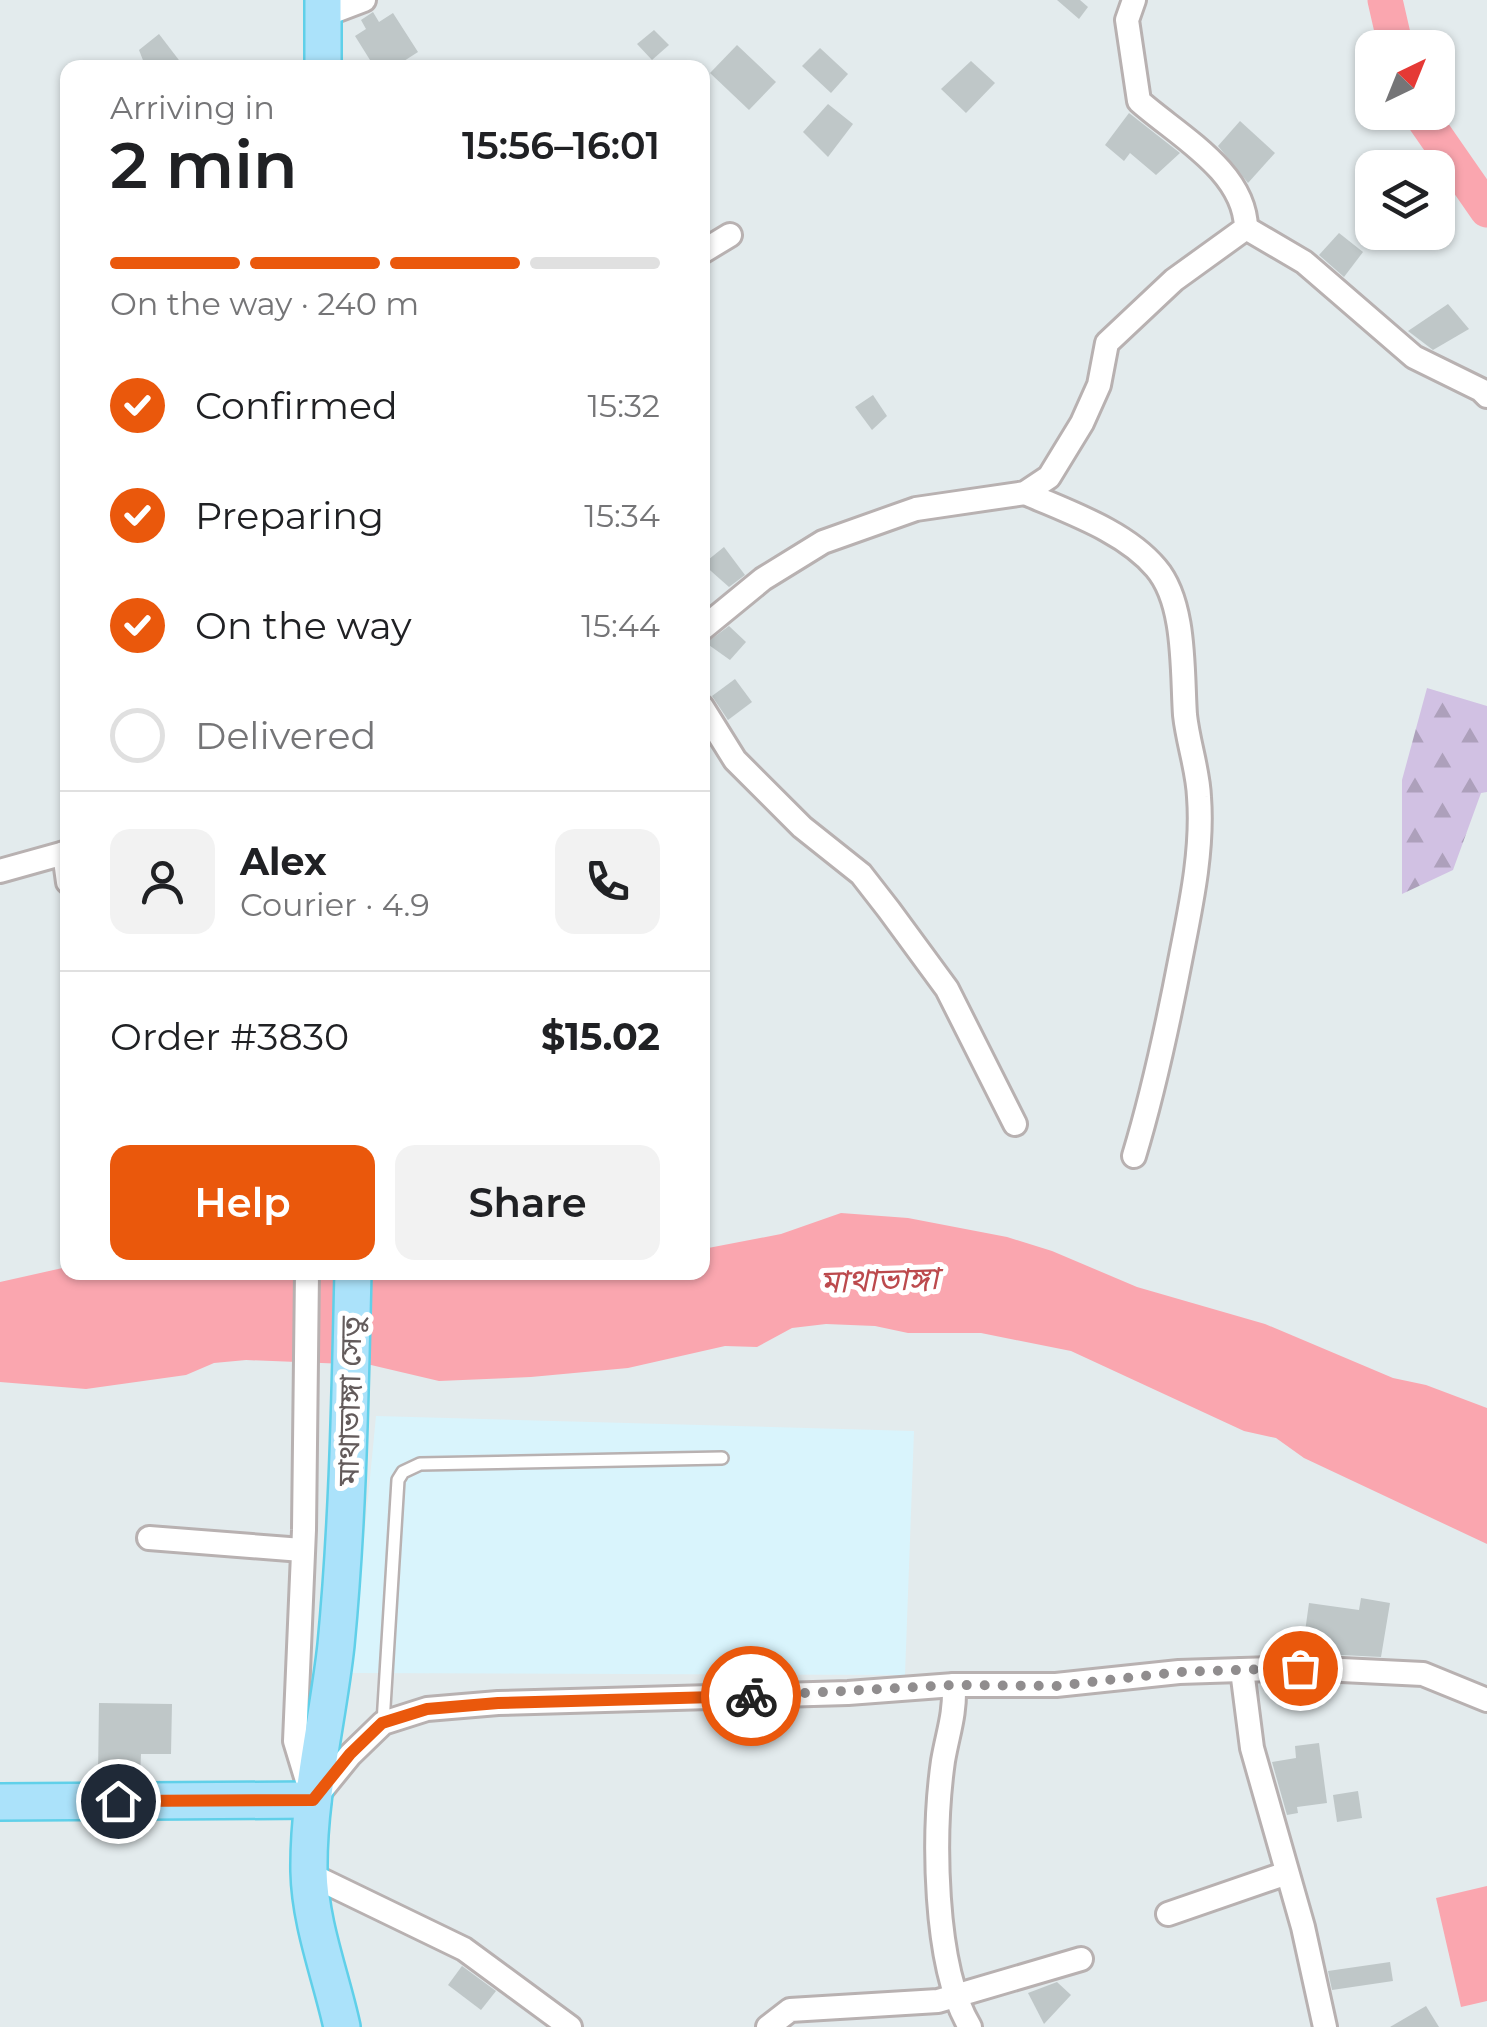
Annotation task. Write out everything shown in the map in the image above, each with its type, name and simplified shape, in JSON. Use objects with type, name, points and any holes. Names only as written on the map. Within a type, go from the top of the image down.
[{"type":"main road","points":[[322,8],[323,60]]},
{"type":"main road","name":"মাথাভাঙ্গা সেতু","points":[[323,1960],[309,1874],[313,1800],[332,1681],[347,1530],[352,1280]]},
{"type":"main road","points":[[0,1802],[313,1800]]},
{"type":"main road","points":[[319,2027],[314,1991],[323,1960]]},
{"type":"main road","points":[[323,1960],[342,2027]]},
{"type":"street","points":[[322,8],[364,0]]},
{"type":"street","points":[[1134,0],[1127,20],[1139,101],[1232,182],[1246,210],[1246,228]]},
{"type":"street","points":[[1246,228],[1304,262],[1414,357],[1487,396]]},
{"type":"street","points":[[710,622],[762,579],[824,542],[916,508],[1025,493],[1049,477],[1082,423],[1099,384],[1107,343],[1174,280],[1246,228]]},
{"type":"street","points":[[710,247],[730,235]]},
{"type":"street","points":[[1025,493],[1140,551],[1159,570],[1169,590],[1180,633],[1186,717],[1200,796],[1199,837],[1189,914],[1155,1088],[1134,1156]]},
{"type":"street","points":[[710,720],[735,760],[802,827],[861,874],[889,910],[947,989],[1015,1124]]},
{"type":"street","points":[[0,872],[60,854]]},
{"type":"street","points":[[307,1280],[295,1741],[313,1800]]},
{"type":"street","points":[[149,1538],[303,1540]]},
{"type":"street","points":[[313,1800],[350,1754],[382,1723],[427,1709],[498,1703],[848,1693],[954,1685],[1056,1686],[1179,1672],[1320,1668],[1423,1674],[1487,1700]]},
{"type":"street","points":[[1242,1670],[1252,1748],[1303,1927],[1325,2027]]},
{"type":"street","points":[[954,1685],[955,1714],[944,1759],[937,1833],[940,1902],[954,1997],[970,2027]]},
{"type":"street","points":[[1168,1914],[1287,1873]]},
{"type":"street","points":[[309,1874],[464,1949],[570,2027]]},
{"type":"street","points":[[768,2027],[790,2010],[938,2001],[1081,1959]]},
{"type":"lane","points":[[382,1723],[398,1480],[403,1472],[420,1464],[722,1458]]},
{"type":"shaded area","points":[[376,1416],[914,1431],[905,1675],[351,1673]]},
{"type":"green space","points":[[1427,688],[1487,706],[1487,792],[1481,793],[1453,870],[1402,894],[1402,780]]},
{"type":"water","points":[[841,1213],[908,1218],[1007,1237],[1052,1251],[1137,1287],[1265,1324],[1393,1378],[1426,1385],[1487,1408],[1487,1544],[1304,1458],[1276,1438],[1244,1431],[1071,1351],[981,1333],[908,1333],[875,1326],[826,1324],[792,1328],[757,1347],[725,1346],[628,1368],[531,1377],[439,1381],[371,1365],[246,1360],[214,1363],[186,1375],[86,1389],[0,1382],[0,1282],[60,1269],[60,1280],[710,1280],[710,1248],[781,1234]]},
{"type":"water","points":[[1487,1886],[1487,2001],[1461,2007],[1436,1898]]},
{"type":"building","points":[[1057,0],[1080,0],[1088,7],[1079,19]]},
{"type":"building","points":[[373,12],[379,22],[393,13],[418,52],[406,60],[370,60],[355,36],[366,29],[361,20]]},
{"type":"building","points":[[654,30],[669,45],[652,60],[637,44]]},
{"type":"building","points":[[159,34],[179,60],[143,60],[139,50]]},
{"type":"building","points":[[737,45],[776,82],[749,110],[710,73]]},
{"type":"building","points":[[820,48],[848,74],[831,93],[802,66]]},
{"type":"building","points":[[971,61],[995,83],[966,113],[941,89]]},
{"type":"building","points":[[828,104],[853,124],[828,157],[803,132]]},
{"type":"building","points":[[1129,113],[1180,153],[1156,175],[1130,153],[1124,161],[1105,145]]},
{"type":"building","points":[[1240,121],[1275,153],[1248,183],[1218,146]]},
{"type":"building","points":[[1339,233],[1355,250],[1363,252],[1344,277],[1319,255]]},
{"type":"building","points":[[1448,304],[1469,329],[1433,350],[1408,331]]},
{"type":"building","points":[[873,395],[887,416],[872,430],[855,407]]},
{"type":"building","points":[[724,547],[745,575],[729,587],[710,570],[710,558]]},
{"type":"building","points":[[729,626],[746,642],[730,660],[710,646],[710,640]]},
{"type":"building","points":[[735,679],[752,702],[728,720],[712,696]]},
{"type":"building","points":[[1361,1598],[1390,1603],[1381,1657],[1302,1653],[1309,1603],[1359,1610]]},
{"type":"building","points":[[99,1703],[172,1704],[171,1754],[141,1754],[140,1776],[98,1775]]},
{"type":"building","points":[[1319,1743],[1327,1803],[1297,1807],[1298,1813],[1287,1815],[1272,1762],[1296,1758],[1295,1746]]},
{"type":"building","points":[[1358,1791],[1362,1818],[1337,1822],[1333,1795]]},
{"type":"building","points":[[1390,1962],[1393,1981],[1332,1990],[1328,1971]]},
{"type":"building","points":[[462,1966],[496,1991],[481,2010],[448,1985]]},
{"type":"building","points":[[1057,1982],[1071,1995],[1044,2024],[1028,1993]]},
{"type":"building","points":[[1426,2006],[1439,2027],[1390,2027]]},
{"type":"waterway","name":"মাথাভাঙ্গা","points":[[1385,0],[1392,30]]},
{"type":"waterway","name":"মাথাভাঙ্গা","points":[[1431,130],[1487,210]]},
{"type":"way so far","points":[[751,1696],[954,1685],[1056,1686],[1179,1672],[1300,1668]]},
{"type":"route","points":[[118,1801],[313,1800],[350,1754],[382,1723],[427,1709],[498,1703],[751,1696]]}]
